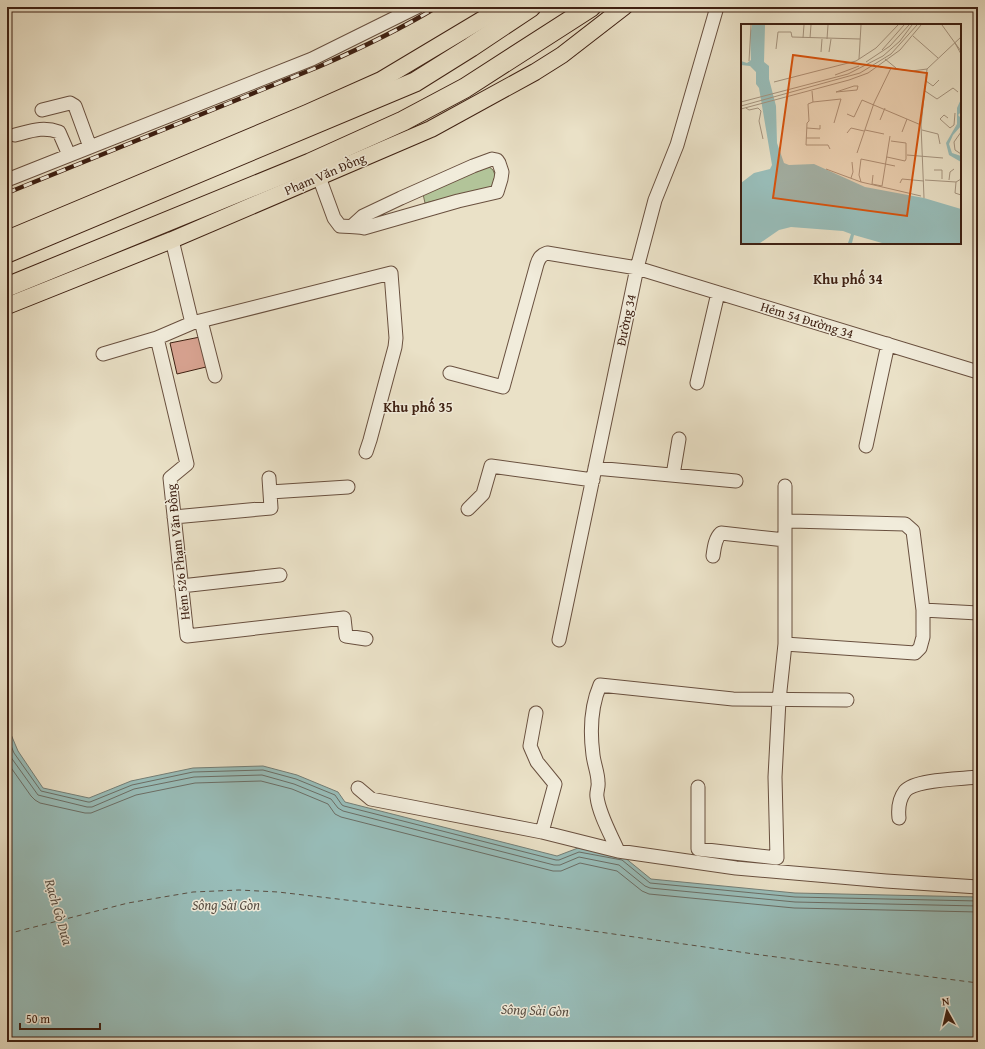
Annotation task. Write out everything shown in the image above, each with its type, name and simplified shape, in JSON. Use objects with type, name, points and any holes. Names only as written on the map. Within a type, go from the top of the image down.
[{"type":"highway","points":[[7,254],[416,82],[531,7]]},
{"type":"highway","name":"Phạm Văn Đồng","points":[[7,287],[310,163],[416,114],[465,88],[591,7]]},
{"type":"main road","points":[[7,239],[307,113],[381,80],[503,7]]},
{"type":"main road","name":"Phạm Văn Đồng","points":[[7,306],[172,240],[431,129],[535,72],[562,55],[624,7]]},
{"type":"main road","points":[[416,114],[431,129]]},
{"type":"street","points":[[7,180],[312,59],[417,7]]},
{"type":"street","name":"Đường 34","points":[[559,640],[637,268],[655,200],[677,145],[717,7]]},
{"type":"street","points":[[42,110],[70,103],[75,106],[90,147]]},
{"type":"street","points":[[15,135],[44,128],[52,129],[59,132],[69,155]]},
{"type":"street","points":[[319,177],[334,218],[340,226],[364,228],[458,201],[496,192],[502,172],[500,163],[497,160],[492,159],[473,166],[363,216],[352,226]]},
{"type":"street","points":[[172,240],[196,322],[215,376]]},
{"type":"street","name":"Hẻm 54 Đường 34","points":[[450,373],[503,387],[533,276],[540,257],[547,253],[637,268],[978,372]]},
{"type":"street","points":[[103,354],[157,338],[196,322],[391,273],[396,338],[395,347],[366,452]]},
{"type":"street","points":[[697,383],[718,293]]},
{"type":"street","name":"Hẻm 526 Phạm Văn Đồng","points":[[157,338],[187,464],[170,478],[187,636],[344,618],[346,636],[366,640]]},
{"type":"street","points":[[866,446],[888,344]]},
{"type":"street","points":[[673,475],[679,439]]},
{"type":"street","points":[[468,509],[482,494],[491,466],[594,474],[673,475],[736,481]]},
{"type":"street","points":[[174,517],[271,508],[269,478]]},
{"type":"street","points":[[698,787],[698,849],[777,858],[775,777],[779,700],[785,644],[785,486]]},
{"type":"street","points":[[270,492],[348,487]]},
{"type":"street","points":[[785,644],[915,653],[920,648],[923,637],[923,610],[913,531],[905,524],[791,521]]},
{"type":"street","points":[[713,556],[718,535],[721,533],[785,540]]},
{"type":"street","points":[[181,586],[280,575]]},
{"type":"street","points":[[923,610],[978,613]]},
{"type":"street","points":[[618,851],[603,819],[596,796],[598,782],[591,736],[594,703],[600,685],[733,699],[847,700]]},
{"type":"street","points":[[536,713],[530,746],[537,762],[555,784],[542,832]]},
{"type":"street","points":[[899,818],[898,807],[902,796],[906,790],[912,786],[939,780],[978,778]]},
{"type":"street","points":[[358,788],[371,800],[542,832],[618,851],[736,868],[886,881],[978,887]]},
{"type":"green space","points":[[488,166],[493,170],[495,175],[493,185],[489,188],[425,203],[423,194]]},
{"type":"water","name":"Sông Sài Gòn","points":[[7,725],[18,751],[43,788],[89,798],[131,781],[193,768],[263,766],[297,775],[338,792],[345,802],[557,856],[578,848],[624,857],[651,879],[795,893],[978,897],[978,1042],[7,1042]]},
{"type":"building","points":[[200,337],[206,367],[177,374],[170,343]]},
{"type":"ferry route","points":[[7,934],[128,903],[193,892],[239,890],[278,892],[508,919],[761,955],[978,983]]},
{"type":"railway","points":[[7,193],[318,67],[379,39],[437,7]]},
{"type":"district","name":"Khu phố 34","points":[[848,279]]},
{"type":"district","name":"Khu phố 35","points":[[418,407]]},
{"type":"water label","name":"Rạch Gò Dưa","points":[[59,912]]}]
